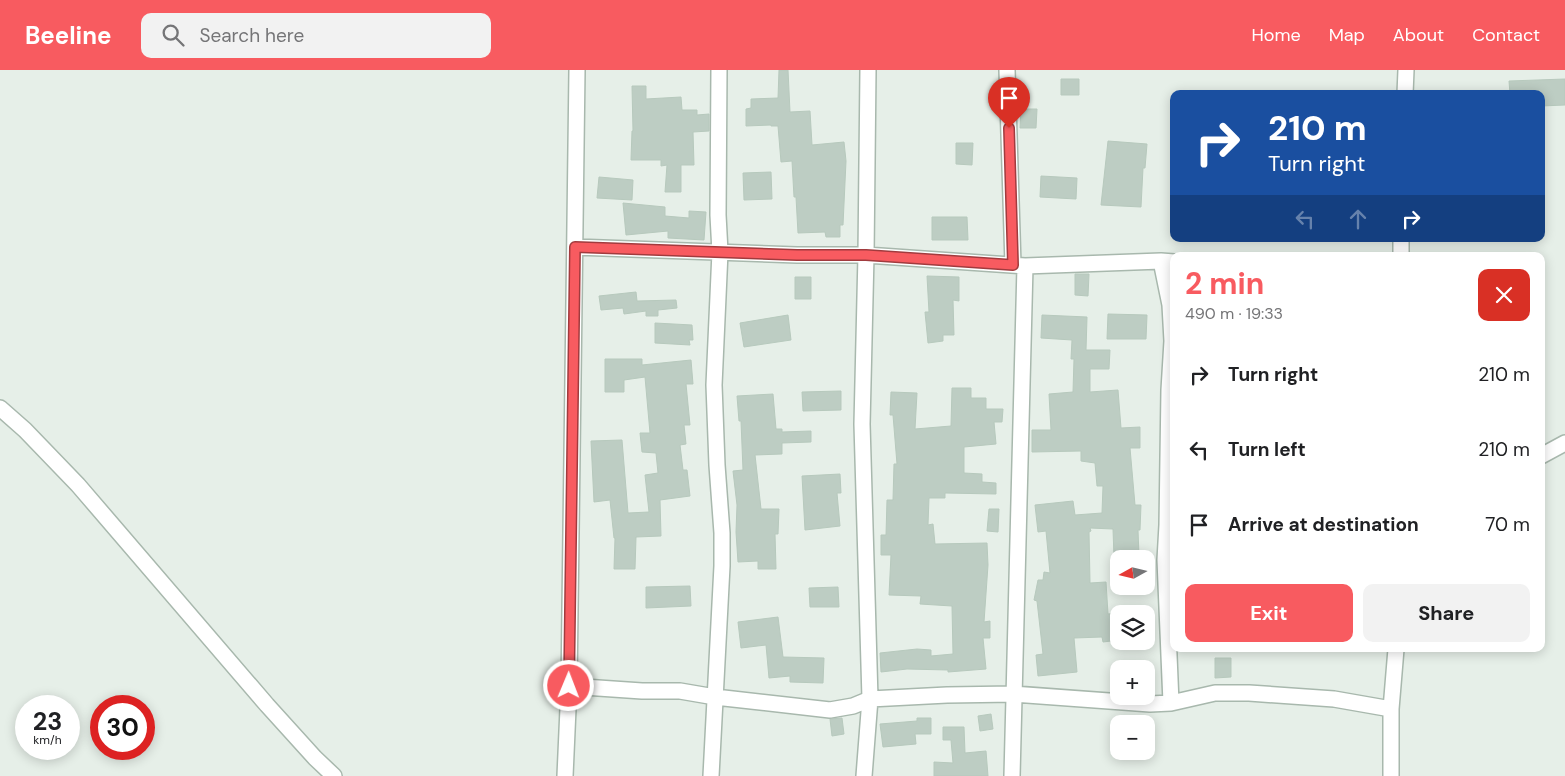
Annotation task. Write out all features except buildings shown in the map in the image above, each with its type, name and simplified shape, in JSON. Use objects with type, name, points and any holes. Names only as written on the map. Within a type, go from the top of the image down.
[{"type":"street","points":[[565,776],[569,686],[577,70]]},
{"type":"street","points":[[711,776],[722,566],[714,385],[720,252],[718,215],[719,70]]},
{"type":"street","points":[[864,776],[870,699],[862,424],[868,70]]},
{"type":"street","points":[[1007,70],[1019,265],[1012,776]]},
{"type":"street","points":[[1405,90],[1406,70]]},
{"type":"street","points":[[575,247],[797,255],[866,255],[1019,265],[1167,262],[1170,305]]},
{"type":"street","points":[[1170,374],[1167,525],[1171,703]]},
{"type":"street","points":[[0,408],[25,430],[78,485],[267,705],[334,776]]},
{"type":"street","points":[[1545,454],[1565,442]]},
{"type":"street","points":[[1391,776],[1391,709],[1396,652]]},
{"type":"street","points":[[1155,697],[1169,676]]},
{"type":"street","points":[[569,686],[642,691],[680,691],[715,697],[830,710],[853,706],[870,699],[1014,694],[1110,701]]},
{"type":"street","points":[[1155,704],[1171,703],[1215,693],[1249,693],[1334,699],[1391,709]]},
{"type":"route","points":[[569,686],[575,247],[797,255],[866,255],[1013,265],[1009,128]]}]
